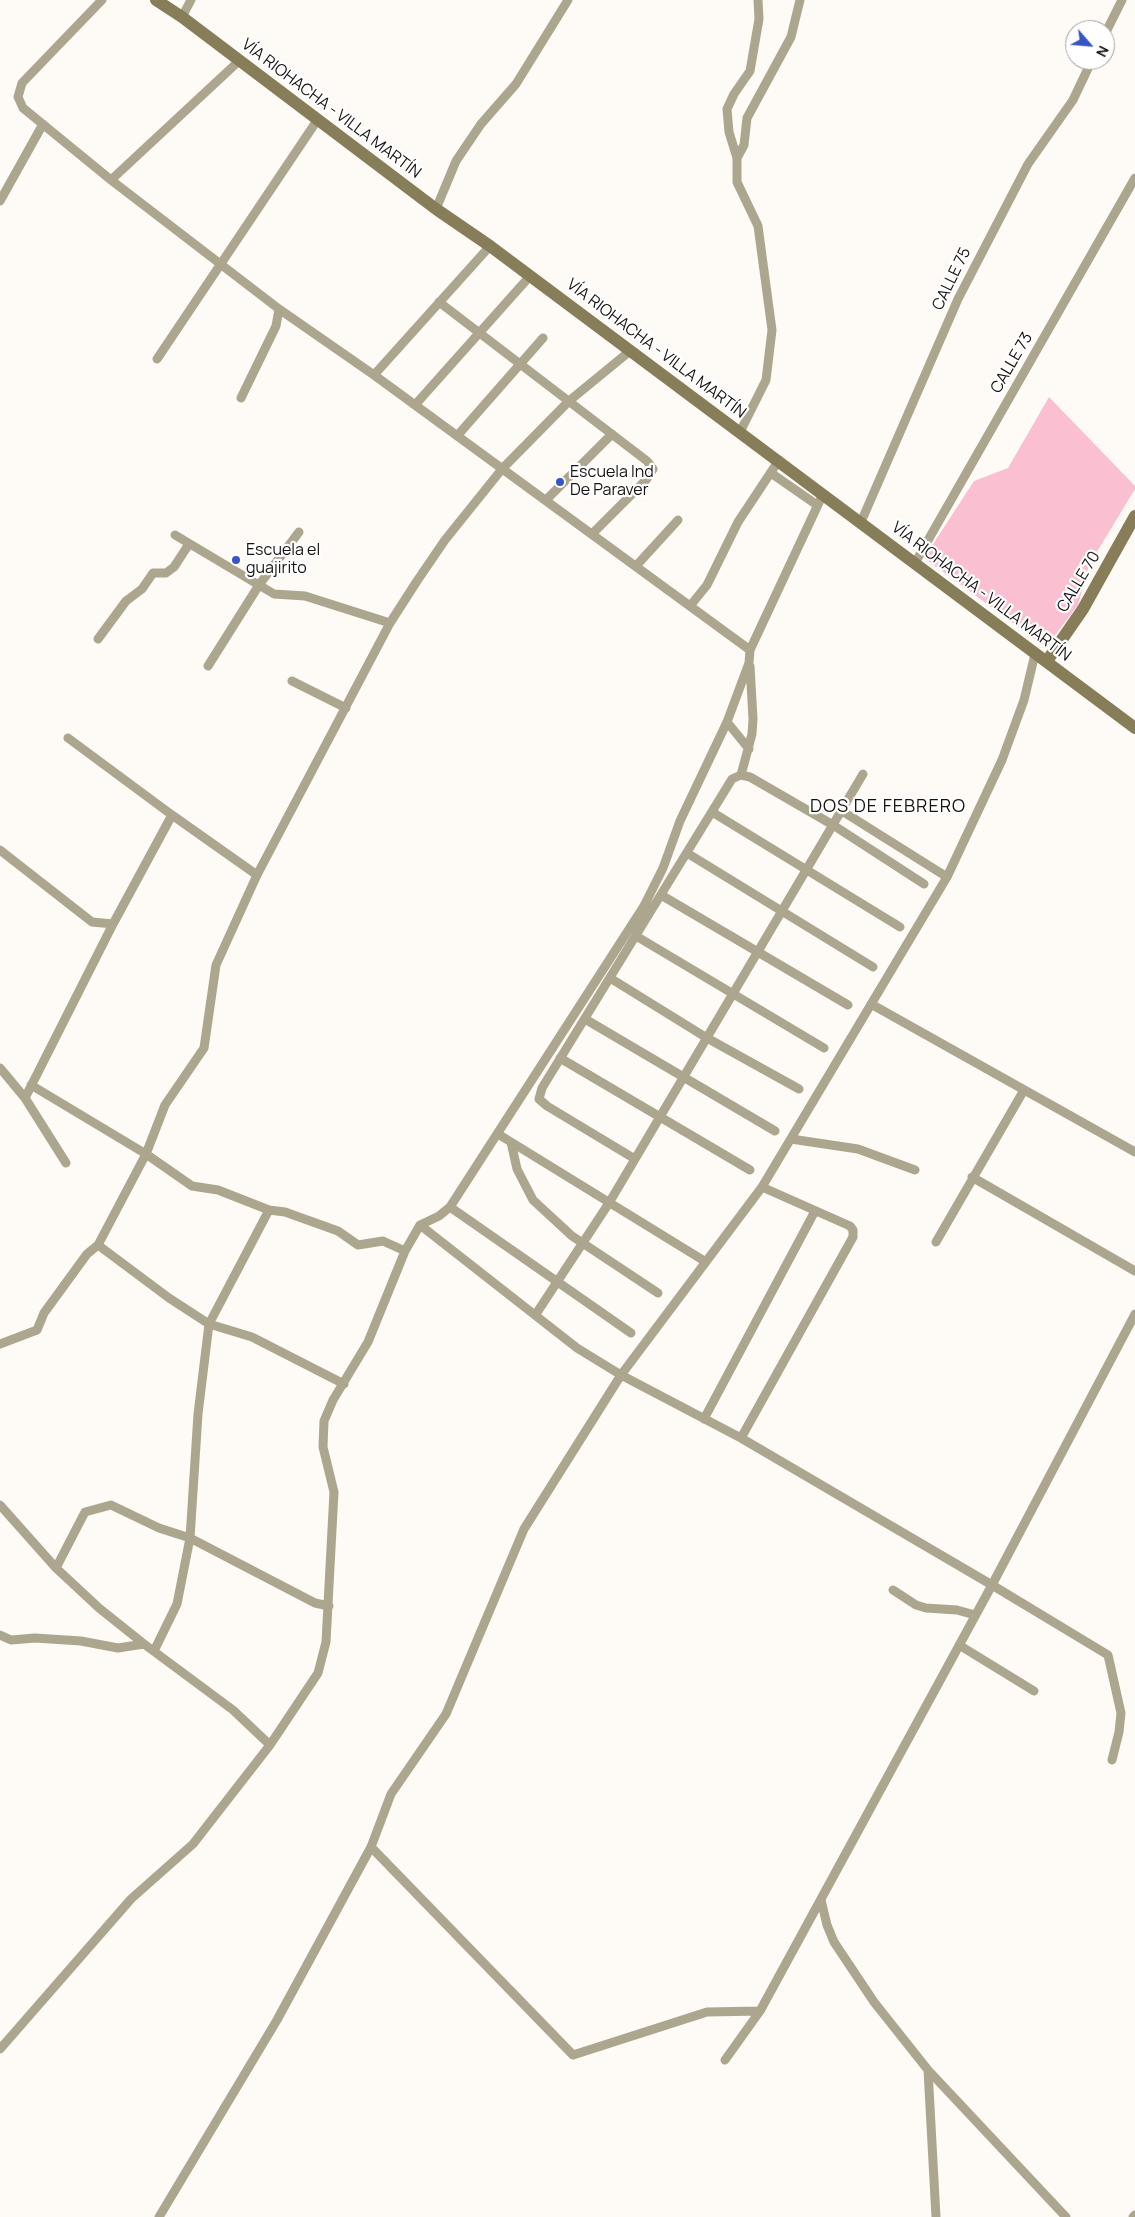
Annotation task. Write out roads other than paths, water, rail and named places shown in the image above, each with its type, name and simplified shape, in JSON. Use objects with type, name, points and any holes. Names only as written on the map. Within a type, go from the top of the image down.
[{"type":"main road","name":"VÍA RIOHACHA - VILLA MARTÍN","points":[[156,0],[240,60],[436,210],[490,246],[779,460],[820,500],[861,522],[1135,728]]},
{"type":"main road","name":"CALLE 70","points":[[1047,662],[1083,609],[1135,516]]},
{"type":"street","points":[[102,0],[22,83],[18,92],[20,104],[111,180],[279,309],[374,375],[750,650]]},
{"type":"street","points":[[182,17],[191,0]]},
{"type":"street","points":[[436,210],[456,161],[481,124],[516,84],[568,0]]},
{"type":"street","points":[[740,432],[766,380],[772,330],[758,226],[737,182],[737,158],[729,132],[727,109],[734,94],[750,71],[758,19],[758,0]]},
{"type":"street","points":[[1112,20],[1122,0]]},
{"type":"street","points":[[737,158],[744,145],[747,118],[791,37],[797,1]]},
{"type":"street","points":[[111,180],[240,60]]},
{"type":"street","name":"CALLE 75","points":[[861,522],[925,371],[962,291],[1028,164],[1073,100],[1087,70]]},
{"type":"street","points":[[157,359],[318,119]]},
{"type":"street","points":[[0,201],[43,124]]},
{"type":"street","name":"CALLE 73","points":[[914,563],[1135,178]]},
{"type":"street","points":[[374,375],[490,246]]},
{"type":"street","points":[[415,405],[530,276]]},
{"type":"street","points":[[439,302],[647,461],[653,469],[646,480],[592,534]]},
{"type":"street","points":[[241,398],[276,326],[279,309]]},
{"type":"street","points":[[457,436],[543,338]]},
{"type":"street","points":[[0,1344],[37,1330],[44,1313],[87,1254],[98,1245],[146,1154],[165,1105],[204,1048],[216,965],[258,874],[390,623],[445,540],[502,469],[569,402],[630,350]]},
{"type":"street","points":[[546,500],[612,434]]},
{"type":"street","points":[[690,606],[707,585],[738,522],[779,460]]},
{"type":"street","points":[[741,775],[749,749],[753,719],[750,650],[820,500],[771,472]]},
{"type":"street","points":[[636,566],[678,520]]},
{"type":"street","points":[[208,666],[259,585],[299,532]]},
{"type":"street","points":[[175,535],[274,594],[305,596],[390,623]]},
{"type":"street","points":[[98,639],[126,601],[142,589],[153,573],[166,573],[174,567],[189,544]]},
{"type":"street","points":[[159,2217],[278,2020],[371,1847],[391,1794],[446,1714],[524,1530],[621,1375],[762,1187],[947,877],[1002,760],[1024,700],[1036,654]]},
{"type":"street","points":[[0,2049],[131,1899],[193,1844],[270,1746],[318,1673],[326,1642],[334,1492],[323,1447],[324,1421],[333,1400],[368,1342],[405,1251],[420,1225],[439,1216],[450,1207],[644,906],[663,868],[680,821],[727,722],[750,663]]},
{"type":"street","points":[[292,681],[346,708]]},
{"type":"street","points":[[727,722],[749,749]]},
{"type":"street","points":[[68,738],[172,815],[258,874]]},
{"type":"street","points":[[536,1314],[609,1203],[863,774]]},
{"type":"street","points":[[635,1159],[547,1106],[540,1098],[542,1088],[732,780],[741,775],[750,777],[833,825],[924,884]]},
{"type":"street","points":[[842,811],[947,877]]},
{"type":"street","points":[[712,812],[900,927]]},
{"type":"street","points":[[25,1098],[113,924],[172,815]]},
{"type":"street","points":[[0,850],[92,922],[113,924]]},
{"type":"street","points":[[687,853],[873,967]]},
{"type":"street","points":[[661,895],[848,1005]]},
{"type":"street","points":[[636,936],[824,1048]]},
{"type":"street","points":[[610,978],[707,1038],[799,1089]]},
{"type":"street","points":[[871,1004],[1135,1152]]},
{"type":"street","points":[[585,1019],[775,1131]]},
{"type":"street","points":[[560,1058],[750,1170]]},
{"type":"street","points":[[0,1068],[25,1098],[66,1164]]},
{"type":"street","points":[[31,1085],[146,1154],[192,1186],[218,1190],[269,1210],[285,1212],[338,1231],[358,1245],[383,1241],[405,1251]]},
{"type":"street","points":[[936,1242],[1024,1090]]},
{"type":"street","points":[[498,1134],[706,1262]]},
{"type":"street","points":[[791,1139],[858,1149],[915,1170]]},
{"type":"street","points":[[511,1142],[517,1169],[533,1200],[572,1236],[658,1293]]},
{"type":"street","points":[[972,1177],[1135,1271]]},
{"type":"street","points":[[741,1438],[853,1236],[853,1230],[850,1226],[762,1187]]},
{"type":"street","points":[[450,1207],[631,1333]]},
{"type":"street","points":[[154,1651],[176,1604],[190,1538],[198,1414],[209,1324],[269,1210]]},
{"type":"street","points":[[704,1419],[815,1211]]},
{"type":"street","points":[[420,1225],[577,1348],[621,1375],[741,1438],[1108,1655],[1120,1713],[1119,1732],[1112,1760]]},
{"type":"street","points":[[98,1245],[168,1298],[209,1324],[252,1338],[344,1384]]},
{"type":"street","points":[[725,2060],[760,2011],[976,1615],[1135,1314]]},
{"type":"street","points":[[0,1505],[56,1568],[99,1608],[233,1710],[270,1746]]},
{"type":"street","points":[[56,1568],[85,1512],[111,1505],[159,1528],[190,1538],[315,1603],[329,1606]]},
{"type":"street","points":[[894,1590],[916,1605],[926,1608],[957,1610],[976,1615]]},
{"type":"street","points":[[0,1635],[11,1640],[35,1638],[81,1641],[118,1648],[144,1644]]},
{"type":"street","points":[[959,1645],[1034,1691]]},
{"type":"street","points":[[371,1847],[573,2055],[707,2012],[760,2011]]},
{"type":"street","points":[[821,1900],[827,1925],[834,1942],[874,2002],[928,2070],[1066,2217]]},
{"type":"street","points":[[928,2070],[936,2217]]},
{"type":"place","name":"Escuela Ind De Paraver","points":[[560,482]]},
{"type":"place","name":"Escuela el guajirito","points":[[236,560]]},
{"type":"district","name":"DOS DE FEBRERO","points":[[888,807]]}]
